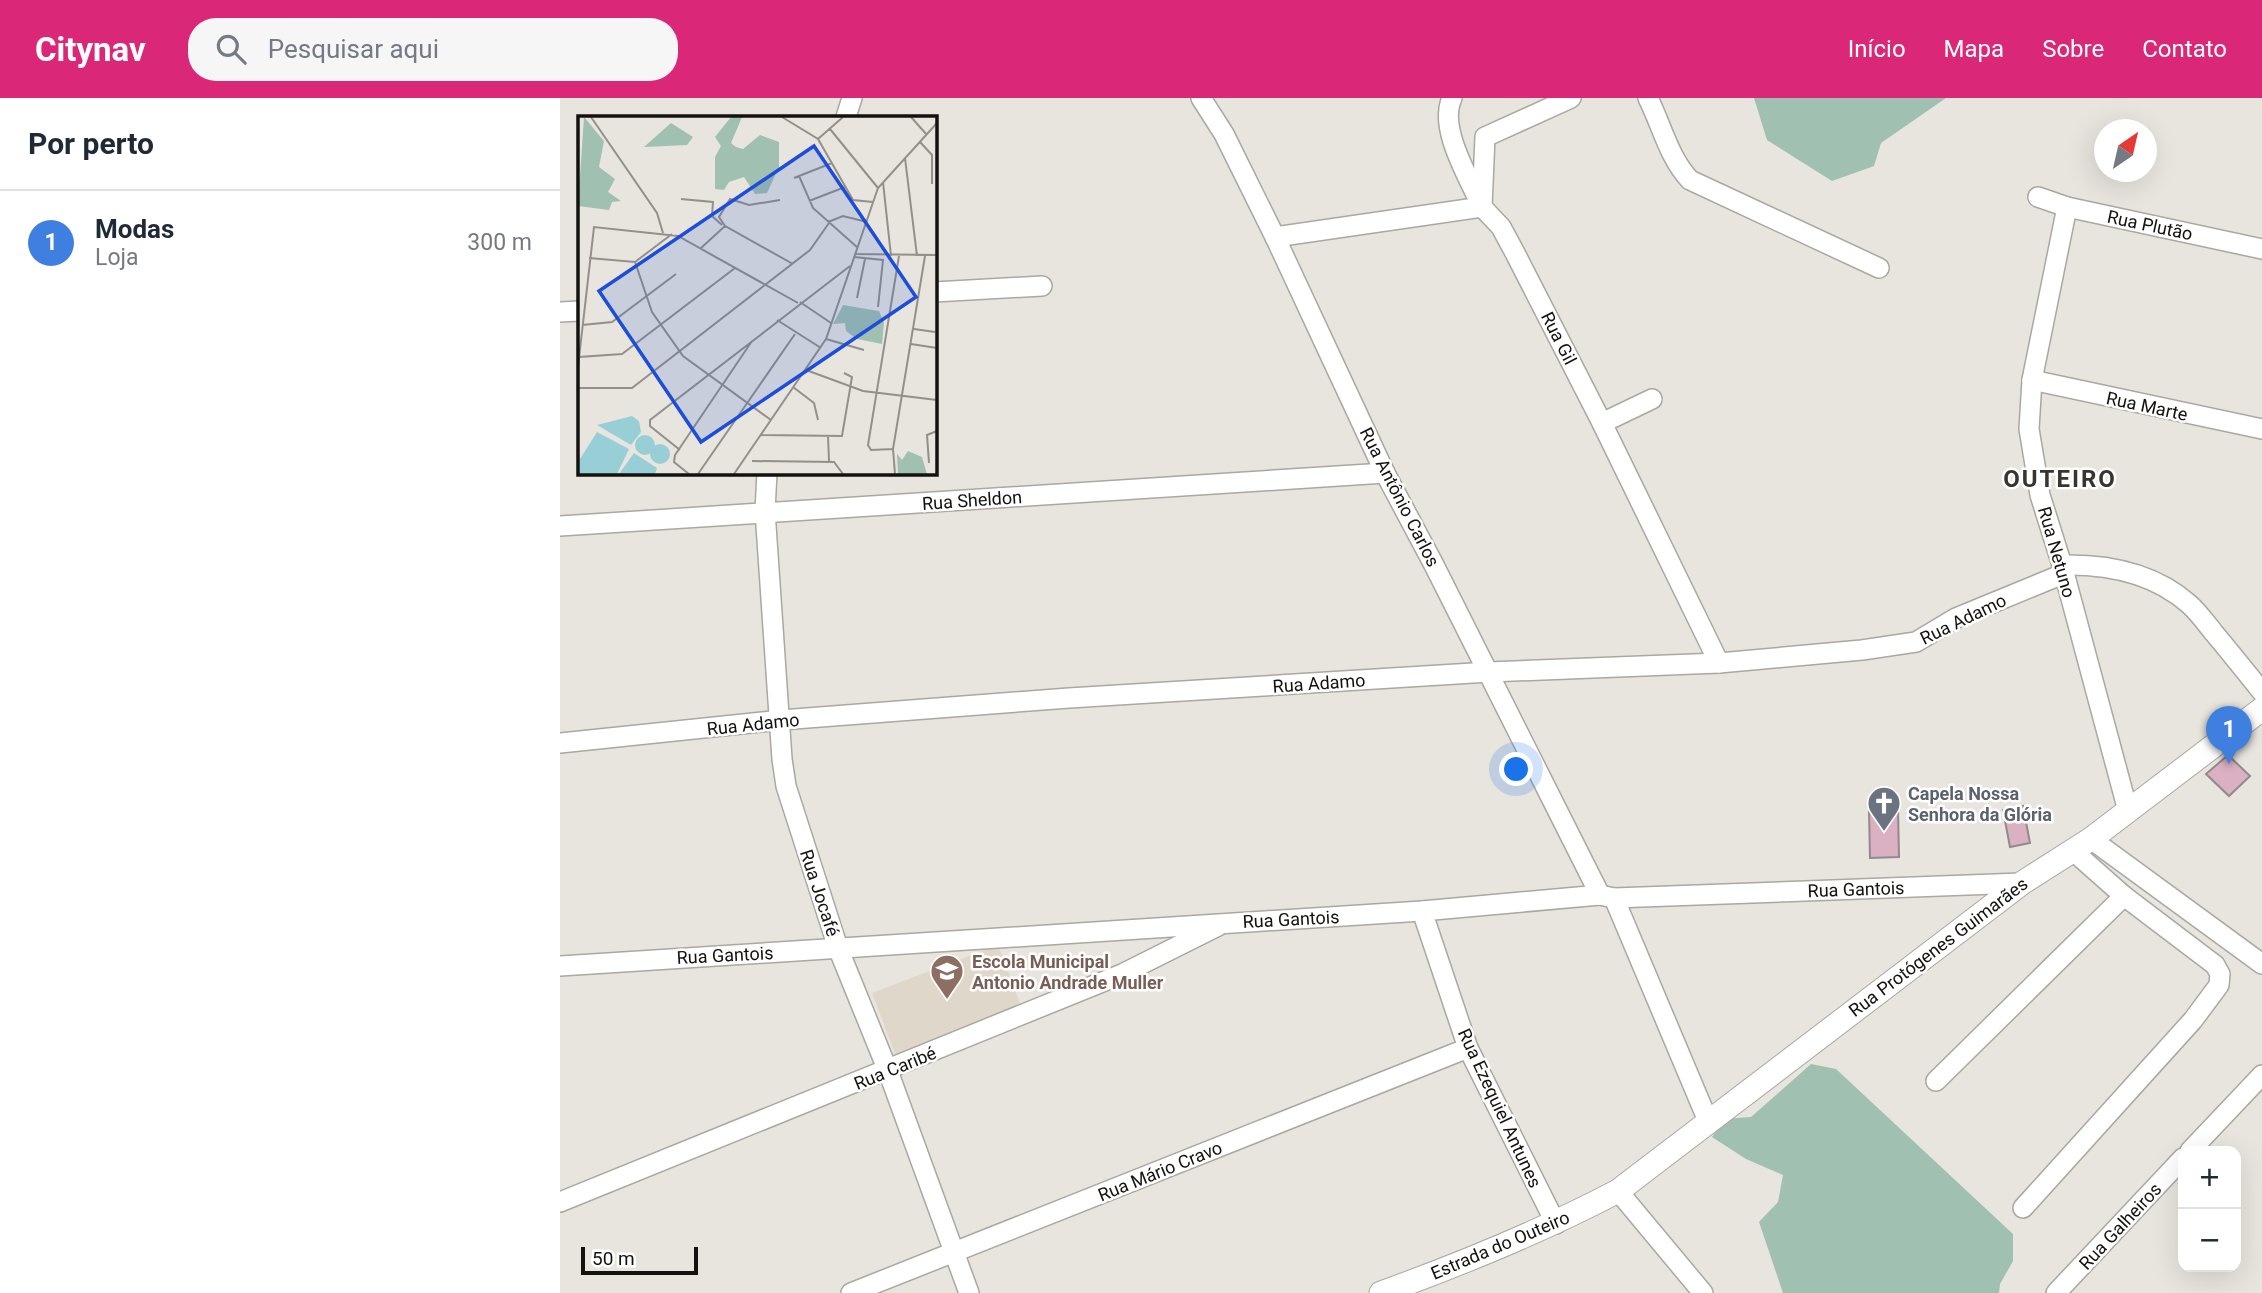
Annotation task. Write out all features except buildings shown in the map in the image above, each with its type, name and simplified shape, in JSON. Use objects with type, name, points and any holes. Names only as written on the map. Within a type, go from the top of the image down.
[{"type":"street","points":[[846,116],[852,98]]},
{"type":"street","name":"Rua Antônio Carlos","points":[[1202,98],[1224,134],[1275,237],[1385,472],[1607,896],[1708,1121]]},
{"type":"street","name":"Rua Gil","points":[[1452,98],[1449,104],[1450,130],[1456,153],[1482,207],[1501,227],[1515,253],[1602,423],[1719,663]]},
{"type":"street","points":[[1275,237],[1482,207],[1485,137],[1571,98]]},
{"type":"street","points":[[1648,98],[1677,166],[1690,180],[1879,268]]},
{"type":"street","name":"Rua Plutão","points":[[2038,197],[2067,207],[2262,249]]},
{"type":"street","name":"Rua Netuno","points":[[2067,207],[2032,380],[2029,429],[2040,495],[2063,569],[2128,811]]},
{"type":"street","points":[[936,292],[1042,286]]},
{"type":"street","points":[[560,312],[578,311]]},
{"type":"street","name":"Rua Marte","points":[[2032,380],[2262,429]]},
{"type":"street","points":[[1602,423],[1652,399]]},
{"type":"street","name":"Rua Sheldon","points":[[560,526],[1385,472]]},
{"type":"street","name":"Rua Jocafé","points":[[767,474],[765,511],[786,786],[838,948],[888,1071],[969,1293]]},
{"type":"street","points":[[2063,569],[2089,564],[2109,567],[2140,575],[2165,587],[2190,605],[2262,692]]},
{"type":"street","name":"Rua Adamo","points":[[560,743],[781,720],[1069,698],[1489,673],[1719,663],[1916,642],[1956,618],[2063,569]]},
{"type":"street","name":"Rua Protógenes Guimarães","points":[[1618,1191],[2022,883],[2082,845],[2262,709]]},
{"type":"street","points":[[2024,1208],[2193,1020],[2219,985],[2220,974],[2215,965],[2124,896],[2082,845]]},
{"type":"street","points":[[2082,845],[2262,964]]},
{"type":"street","name":"Rua Gantois","points":[[560,966],[1422,911],[1607,896],[2022,883]]},
{"type":"street","points":[[1936,1081],[2124,896]]},
{"type":"street","name":"Rua Ezequiel Antunes","points":[[1422,911],[1468,1048],[1556,1224]]},
{"type":"street","name":"Rua Caribé","points":[[560,1202],[1122,974],[1225,923]]},
{"type":"street","name":"Rua Mário Cravo","points":[[851,1293],[1468,1048]]},
{"type":"street","points":[[2195,1146],[2262,1075]]},
{"type":"street","name":"Rua Galheiros","points":[[2056,1293],[2178,1163]]},
{"type":"street","points":[[1618,1191],[1703,1293]]},
{"type":"street","name":"Estrada do Outeiro","points":[[1392,1291],[1556,1224],[1618,1191]]},
{"type":"shaded area","name":"Escola Municipal Antonio Andrade Muller","points":[[998,945],[1022,1009],[896,1056],[872,993]]},
{"type":"green space","points":[[1754,98],[1946,98],[1881,143],[1874,166],[1832,181],[1767,140]]},
{"type":"green space","points":[[1811,1064],[1836,1069],[2013,1234],[2013,1261],[2000,1284],[1999,1293],[1783,1293],[1759,1222],[1778,1202],[1783,1175],[1746,1159],[1712,1137],[1724,1119],[1751,1117]]},
{"type":"place","name":"Modas","points":[[2229,764]]},
{"type":"place","name":"Capela Nossa Senhora da Glória","points":[[1884,833]]},
{"type":"place","name":"Escola Municipal Antonio Andrade Muller","points":[[947,1001]]},
{"type":"district","name":"OUTEIRO","points":[[2060,479]]}]
